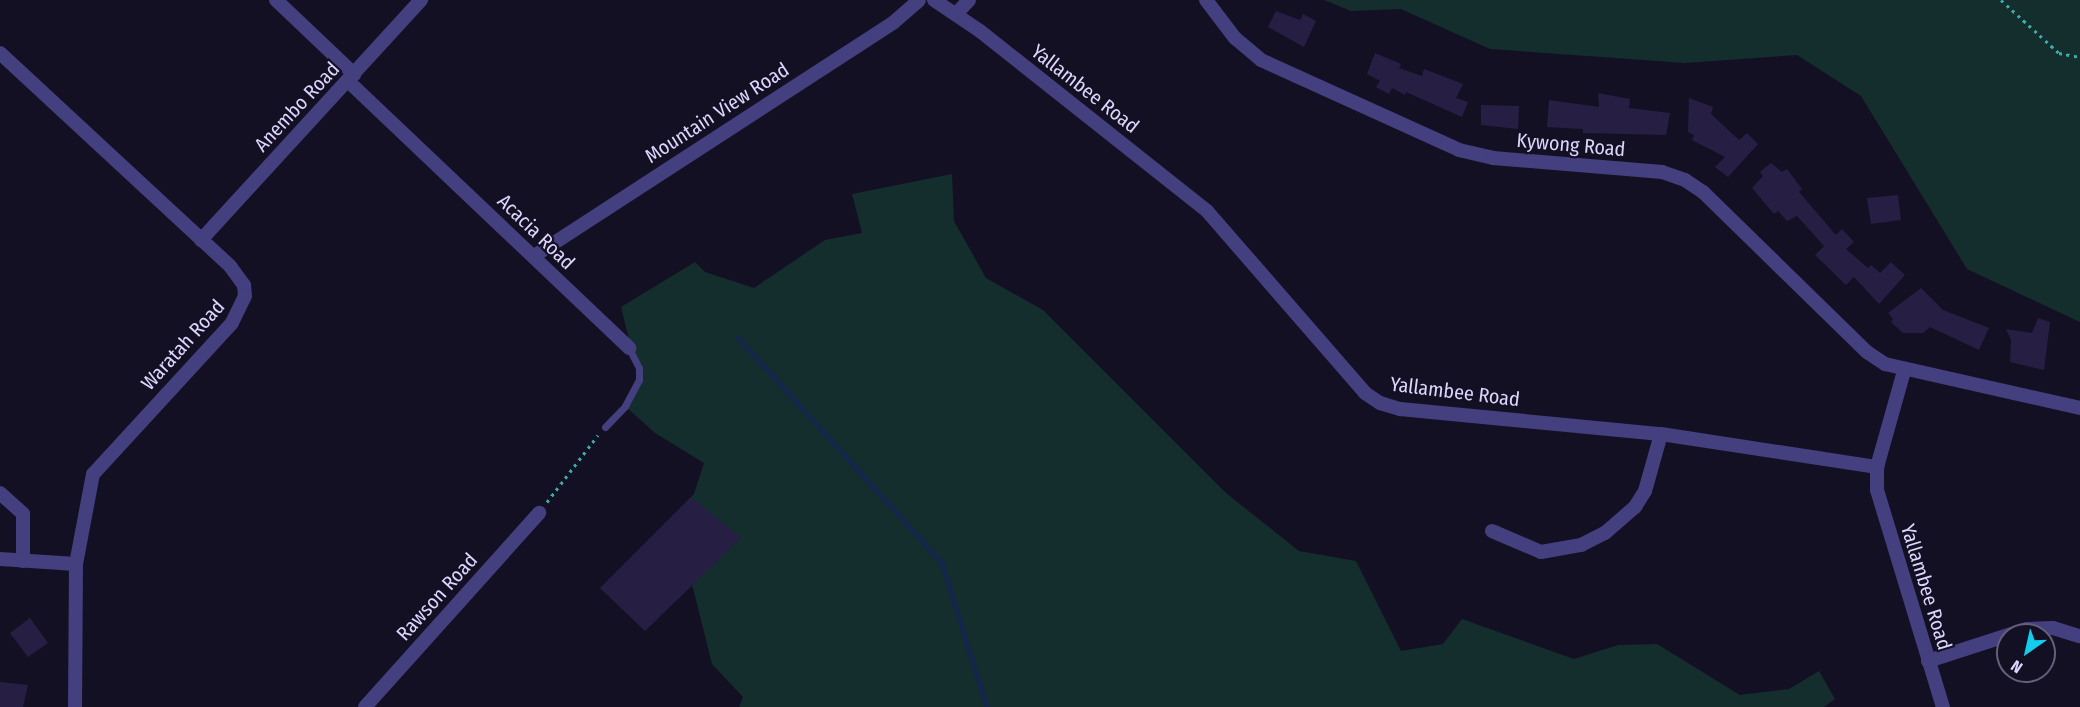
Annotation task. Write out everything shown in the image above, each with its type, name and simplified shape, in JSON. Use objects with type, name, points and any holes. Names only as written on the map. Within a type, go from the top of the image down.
[{"type":"street","name":"Acacia Road","points":[[276,0],[351,77],[629,348]]},
{"type":"street","name":"Anembo Road","points":[[201,240],[421,0]]},
{"type":"street","name":"Mountain View Road","points":[[534,256],[894,22],[919,0]]},
{"type":"street","name":"Yallambee Road","points":[[934,0],[956,14],[1207,212],[1372,399],[1400,409],[1661,435],[1877,467],[1881,506],[1943,707]]},
{"type":"street","points":[[956,14],[969,0]]},
{"type":"street","name":"Kywong Road","points":[[1206,0],[1235,38],[1261,60],[1459,150],[1493,158],[1662,172],[1685,180],[1703,192],[1867,352],[1904,370],[2080,408]]},
{"type":"street","name":"Waratah Road","points":[[0,53],[238,276],[245,296],[243,305],[232,323],[99,464],[87,493],[76,564],[75,707]]},
{"type":"street","points":[[1877,467],[1904,370]]},
{"type":"street","points":[[1492,531],[1541,552],[1581,545],[1605,533],[1635,507],[1645,491],[1661,435]]},
{"type":"street","points":[[0,493],[23,514],[23,561]]},
{"type":"street","name":"Rawson Road","points":[[365,707],[539,513]]},
{"type":"street","points":[[0,559],[76,564]]},
{"type":"street","points":[[1928,661],[2027,629],[2053,628],[2080,636]]},
{"type":"lane","name":"Acacia Road","points":[[605,427],[625,406],[639,380],[639,368],[629,348]]},
{"type":"path","points":[[2001,0],[2059,53],[2080,57]]},
{"type":"path","points":[[539,513],[605,427]]},
{"type":"green space","points":[[1324,0],[2080,0],[2080,322],[1967,269],[1861,96],[1797,55],[1685,63],[1490,49],[1401,9],[1351,11]]},
{"type":"green space","points":[[952,174],[954,221],[986,278],[1043,310],[1226,493],[1299,551],[1356,561],[1401,651],[1443,644],[1462,619],[1574,659],[1618,645],[1657,644],[1740,695],[1789,689],[1819,671],[1835,699],[1824,707],[739,707],[743,697],[712,664],[693,588],[654,536],[694,494],[704,463],[655,433],[625,406],[639,380],[621,307],[695,262],[705,272],[754,288],[825,240],[862,233],[852,194]]},
{"type":"building","points":[[1276,11],[1300,20],[1303,14],[1316,21],[1304,47],[1268,27]]},
{"type":"building","points":[[1375,53],[1401,64],[1399,68],[1422,76],[1424,69],[1463,84],[1456,98],[1468,102],[1462,117],[1406,92],[1405,95],[1392,88],[1389,94],[1376,87],[1380,81],[1367,74]]},
{"type":"building","points":[[1598,93],[1630,99],[1629,108],[1670,113],[1666,135],[1583,133],[1583,129],[1547,127],[1549,100],[1599,107]]},
{"type":"building","points":[[1689,98],[1713,107],[1711,114],[1739,140],[1747,133],[1758,144],[1728,177],[1715,167],[1725,157],[1692,140],[1694,135],[1688,132]]},
{"type":"building","points":[[1481,105],[1519,106],[1518,129],[1481,125]]},
{"type":"building","points":[[1771,163],[1782,172],[1787,169],[1802,189],[1799,192],[1836,235],[1842,229],[1854,242],[1846,249],[1868,268],[1871,265],[1880,273],[1891,262],[1905,275],[1879,304],[1854,277],[1846,285],[1815,255],[1824,246],[1797,216],[1787,221],[1778,211],[1774,214],[1752,188],[1763,176],[1760,172]]},
{"type":"building","points":[[1898,195],[1901,220],[1871,224],[1867,198]]},
{"type":"building","points":[[1921,288],[1943,310],[1989,328],[1979,350],[1930,327],[1923,333],[1903,333],[1891,322],[1893,319],[1888,313]]},
{"type":"building","points":[[2038,318],[2050,322],[2044,370],[2010,362],[2011,340],[2006,329],[2032,333]]},
{"type":"building","points":[[691,497],[741,538],[645,631],[600,588]]},
{"type":"building","points":[[30,618],[48,643],[28,657],[10,633]]},
{"type":"building","points":[[0,682],[28,685],[23,707],[0,707]]},
{"type":"waterway","points":[[738,337],[942,563],[987,707]]}]
